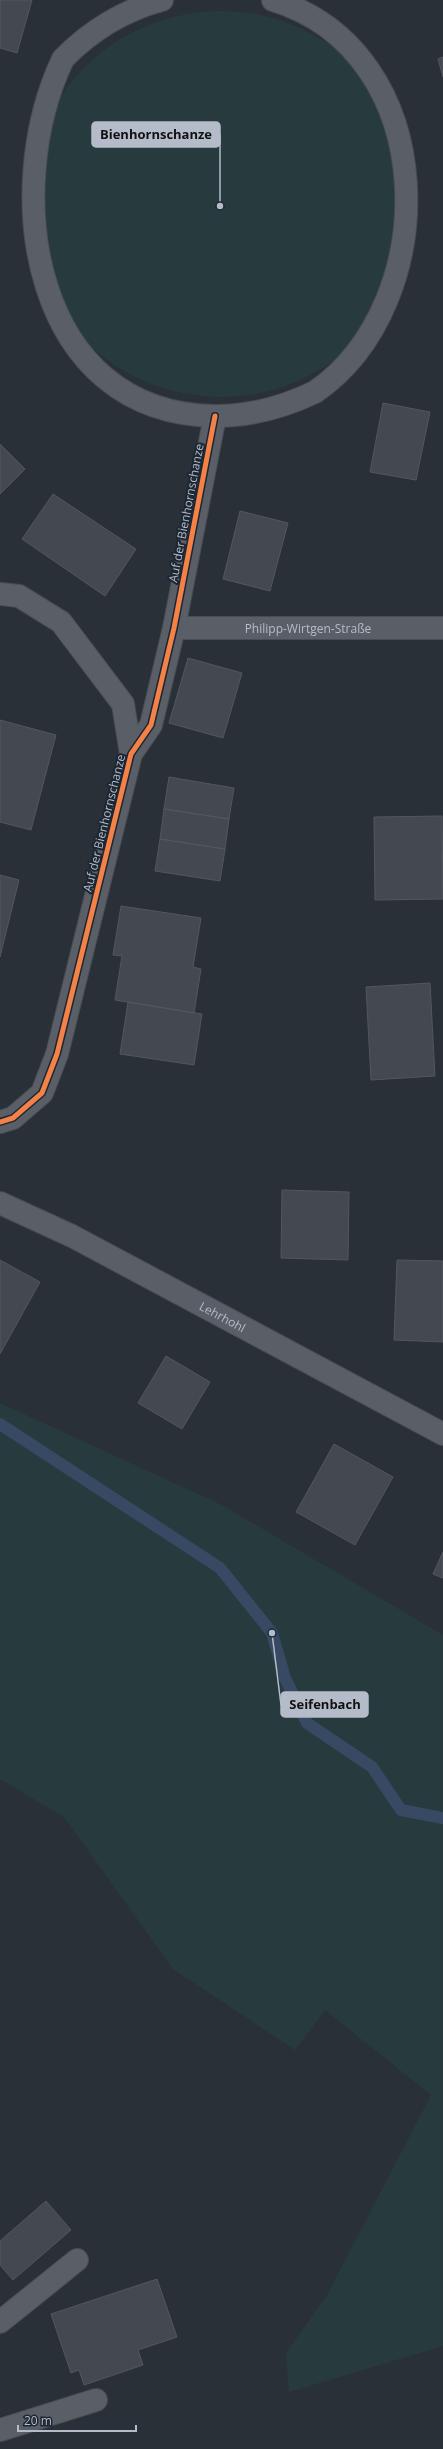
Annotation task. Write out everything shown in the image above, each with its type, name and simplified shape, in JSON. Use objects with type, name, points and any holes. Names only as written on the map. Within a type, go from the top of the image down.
[{"type":"street","points":[[21,125],[45,81],[79,44],[120,17],[162,0]]},
{"type":"street","points":[[273,0],[303,10],[321,19],[362,49],[392,83],[416,128]]},
{"type":"street","points":[[38,316],[52,337],[74,360],[98,379],[119,392],[166,409],[215,416],[266,410],[303,398],[326,386],[357,363],[376,345],[392,325],[408,297]]},
{"type":"street","name":"Auf der Bienhornschanze","points":[[0,1122],[13,1118],[42,1094],[58,1054],[131,754],[151,725],[174,628],[215,416]]},
{"type":"street","name":"Auf der Bienhornschanze","points":[[0,594],[19,596],[61,622],[123,704],[131,754]]},
{"type":"street","name":"Philipp-Wirtgen-Straße","points":[[174,628],[443,628]]},
{"type":"street","name":"Lehrhohl","points":[[0,1204],[72,1236],[443,1434]]},
{"type":"street","points":[[0,2322],[77,2260]]},
{"type":"street","points":[[0,2430],[96,2400]]},
{"type":"green space","points":[[221,11],[259,14],[295,25],[328,43],[358,67],[382,97],[400,130],[411,166],[414,204],[411,242],[400,278],[382,311],[358,341],[328,365],[295,383],[259,394],[221,397],[183,394],[147,383],[114,365],[84,341],[60,311],[42,278],[31,242],[28,204],[31,166],[42,130],[60,97],[84,67],[114,43],[147,25],[183,14]]},
{"type":"green space","points":[[0,1403],[222,1505],[443,1635],[443,2346],[289,2392],[286,2353],[327,2295],[431,2095],[325,2010],[295,2050],[173,1969],[64,1817],[0,1779]]},
{"type":"building","points":[[0,0],[32,0],[17,53],[0,48]]},
{"type":"building","points":[[443,57],[443,77],[438,59]]},
{"type":"building","points":[[383,403],[430,412],[416,480],[370,472]]},
{"type":"building","points":[[0,444],[25,469],[0,494]]},
{"type":"building","points":[[53,494],[136,549],[105,596],[22,539]]},
{"type":"building","points":[[240,511],[288,523],[270,591],[223,579]]},
{"type":"building","points":[[188,658],[242,673],[223,738],[169,723]]},
{"type":"building","points":[[0,720],[56,735],[31,830],[0,822]]},
{"type":"building","points":[[169,777],[234,788],[229,819],[164,809]]},
{"type":"building","points":[[164,809],[229,819],[225,849],[160,839]]},
{"type":"building","points":[[442,816],[443,899],[375,900],[374,817]]},
{"type":"building","points":[[160,839],[225,849],[220,881],[155,871]]},
{"type":"building","points":[[0,875],[19,880],[0,957]]},
{"type":"building","points":[[121,906],[201,918],[193,967],[201,969],[194,1013],[115,1000],[122,956],[113,955]]},
{"type":"building","points":[[430,983],[435,1076],[371,1080],[366,987]]},
{"type":"building","points":[[128,1002],[202,1014],[194,1065],[120,1054]]},
{"type":"building","points":[[282,1190],[349,1192],[348,1260],[281,1258]]},
{"type":"building","points":[[0,1260],[40,1282],[0,1354]]},
{"type":"building","points":[[397,1260],[443,1261],[443,1342],[394,1340]]},
{"type":"building","points":[[166,1356],[210,1382],[182,1429],[138,1403]]},
{"type":"building","points":[[334,1444],[393,1477],[355,1545],[296,1512]]},
{"type":"building","points":[[443,1552],[443,1578],[433,1574]]},
{"type":"building","points":[[46,2201],[71,2230],[13,2280],[0,2265],[0,2241]]},
{"type":"building","points":[[157,2279],[177,2337],[138,2350],[143,2365],[84,2385],[79,2370],[71,2373],[51,2314]]},
{"type":"waterway","points":[[0,1424],[220,1568],[272,1633],[285,1678],[307,1723],[372,1767],[401,1810],[443,1818]]},
{"type":"cycle path","points":[[0,1122],[13,1118],[42,1093],[57,1054],[131,754],[151,725],[174,628],[215,416]]},
{"type":"place","name":"Bienhornschanze","points":[[220,206]]},
{"type":"place","name":"Seifenbach","points":[[272,1633]]}]
